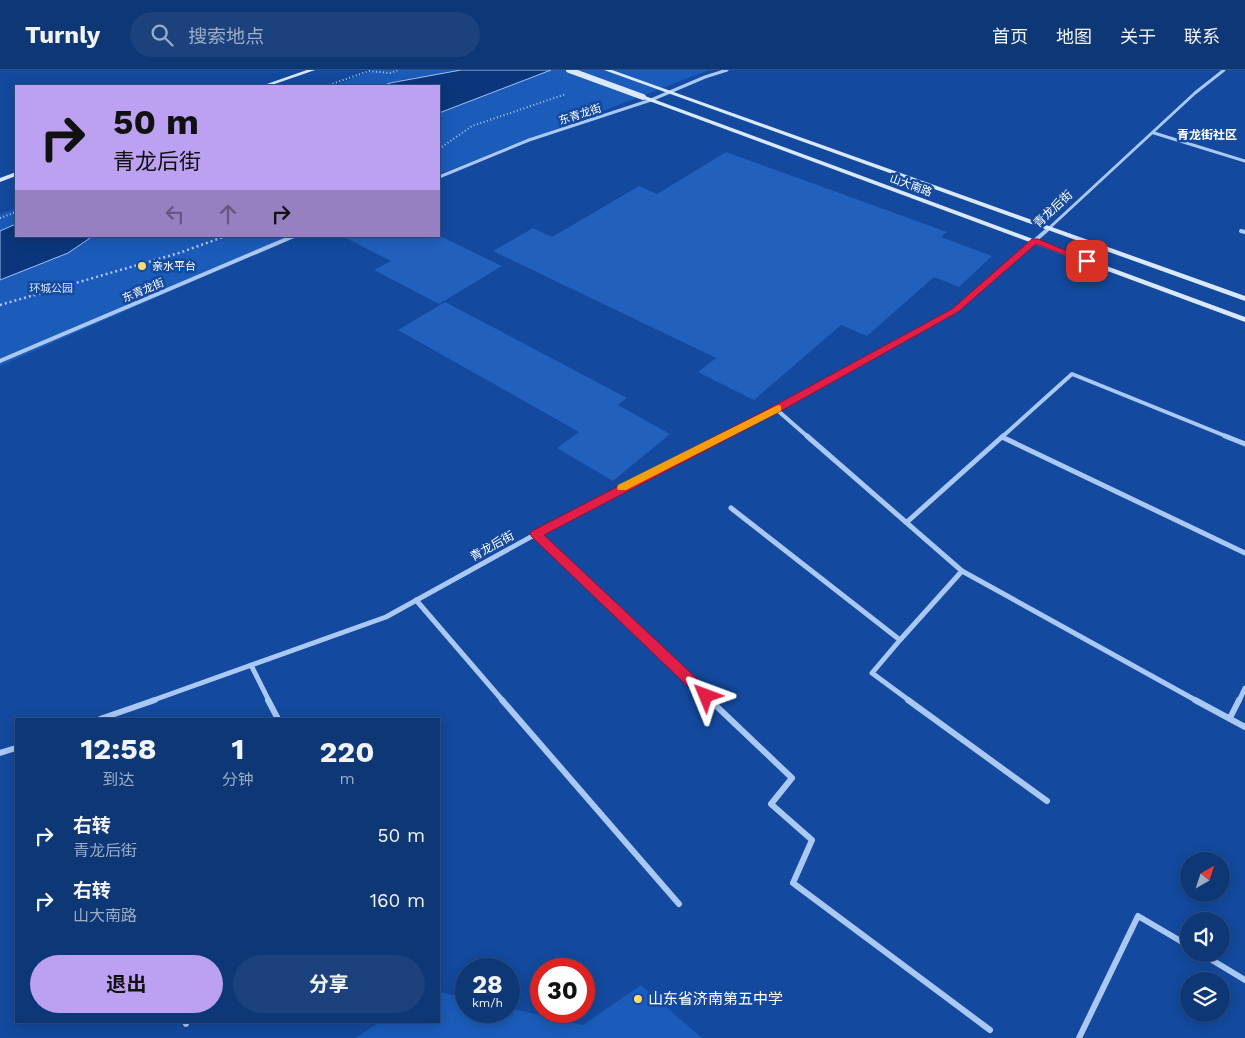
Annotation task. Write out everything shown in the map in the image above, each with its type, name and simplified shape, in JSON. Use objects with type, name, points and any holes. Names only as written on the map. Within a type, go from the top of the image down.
[{"type":"main road","points":[[267,85],[312,70]]},
{"type":"main road","name":"山大南路","points":[[568,70],[1245,320]]},
{"type":"main road","name":"山大南路","points":[[607,70],[1245,299]]},
{"type":"main road","points":[[0,180],[15,174]]},
{"type":"street","name":"东青龙街","points":[[440,177],[529,140],[651,100],[705,77],[727,70]]},
{"type":"street","name":"青龙后街","points":[[103,718],[386,617],[536,534],[776,410],[955,310],[1035,241],[1154,133],[1195,93],[1224,70]]},
{"type":"street","points":[[1154,133],[1245,161]]},
{"type":"street","name":"东青龙街","points":[[0,361],[292,237]]},
{"type":"street","points":[[907,522],[1072,374],[1245,444]]},
{"type":"street","points":[[776,410],[962,570],[1245,727]]},
{"type":"street","points":[[1002,437],[1245,553]]},
{"type":"street","points":[[731,508],[900,640]]},
{"type":"street","points":[[536,534],[792,778],[771,804],[812,840],[793,883],[990,1030]]},
{"type":"street","points":[[962,570],[872,673],[1047,801]]},
{"type":"street","points":[[416,600],[679,904]]},
{"type":"street","points":[[251,665],[278,718]]},
{"type":"street","points":[[1230,718],[1245,688]]},
{"type":"street","points":[[0,753],[15,748]]},
{"type":"street","points":[[1079,1038],[1138,916],[1180,941]]},
{"type":"street","points":[[1215,962],[1245,980]]},
{"type":"path","points":[[329,85],[369,71],[390,73],[398,70]]},
{"type":"path","points":[[440,148],[472,126],[568,93]]},
{"type":"path","points":[[0,218],[15,212]]},
{"type":"path","points":[[0,305],[170,256],[223,237]]},
{"type":"green space","points":[[375,70],[709,70],[440,174],[440,85],[335,85]]},
{"type":"green space","name":"环城公园","points":[[15,208],[15,237],[294,237],[0,366],[0,214]]},
{"type":"green space","points":[[641,985],[702,1038],[356,1038],[378,1023],[440,1023],[440,992],[455,996],[455,1023],[520,1023],[520,1011],[530,1013],[530,1023],[574,1023],[583,1025],[595,1023],[595,1017]]},
{"type":"shaded area","points":[[461,70],[551,70],[440,113],[440,85],[384,85]]},
{"type":"shaded area","points":[[15,224],[15,237],[92,237],[68,253],[0,280],[0,231]]},
{"type":"building","points":[[726,152],[947,232],[941,237],[992,256],[959,287],[934,277],[867,336],[841,325],[754,400],[698,372],[716,358],[493,251],[533,228],[552,237],[639,186],[657,194]]},
{"type":"building","points":[[440,236],[502,266],[439,304],[374,270],[391,261],[344,237]]},
{"type":"building","points":[[445,302],[627,398],[618,405],[670,434],[613,481],[557,448],[579,432],[398,330]]},
{"type":"slow traffic","points":[[622,488],[778,408]]},
{"type":"place","name":"亲水平台","points":[[142,266]]},
{"type":"place","name":"山东省济南第五中学","points":[[638,999]]},
{"type":"district","name":"青龙街社区","points":[[1207,135]]},
{"type":"route","points":[[706,696],[536,534],[583,508],[776,410],[955,310],[1035,241],[1087,261]]}]
